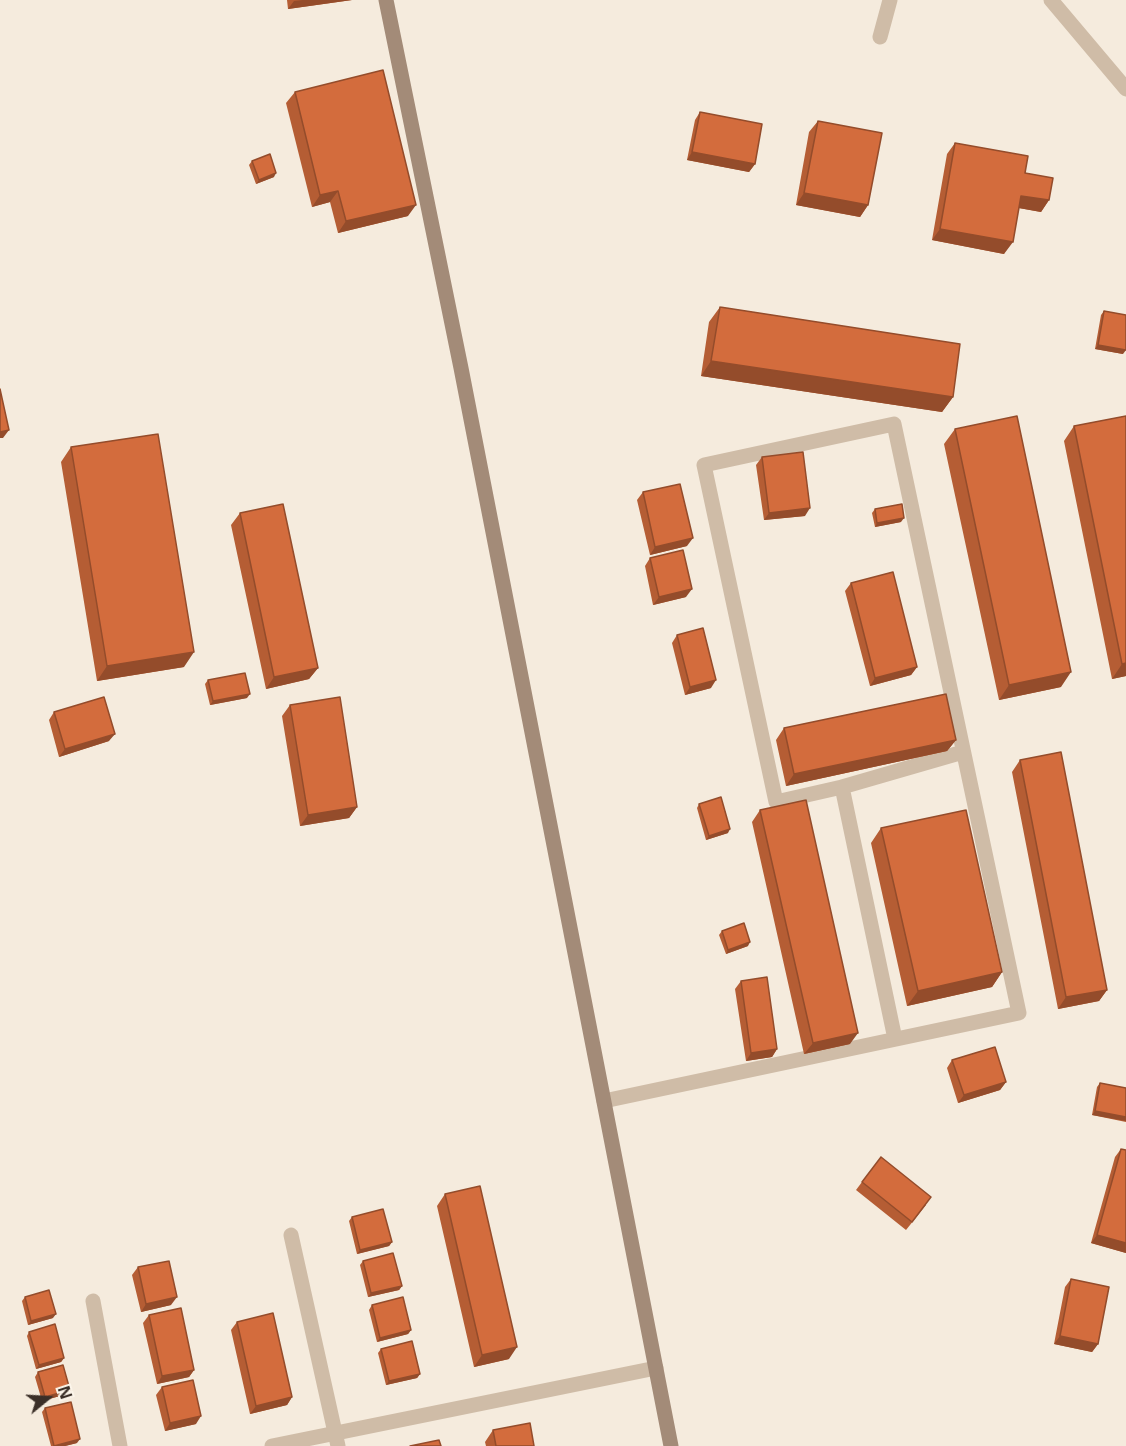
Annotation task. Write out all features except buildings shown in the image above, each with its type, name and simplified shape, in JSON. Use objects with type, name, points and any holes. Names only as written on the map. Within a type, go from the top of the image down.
[{"type":"street","points":[[386,0],[465,391],[671,1446]]},
{"type":"street","points":[[880,37],[890,0]]},
{"type":"street","points":[[1051,0],[1126,89]]},
{"type":"street","points":[[604,1101],[1019,1013],[894,424],[704,465],[776,802],[842,788],[963,752]]},
{"type":"street","points":[[842,788],[895,1039]]},
{"type":"street","points":[[291,1235],[337,1439]]},
{"type":"street","points":[[93,1301],[120,1446]]},
{"type":"street","points":[[272,1446],[337,1439],[656,1368]]}]
